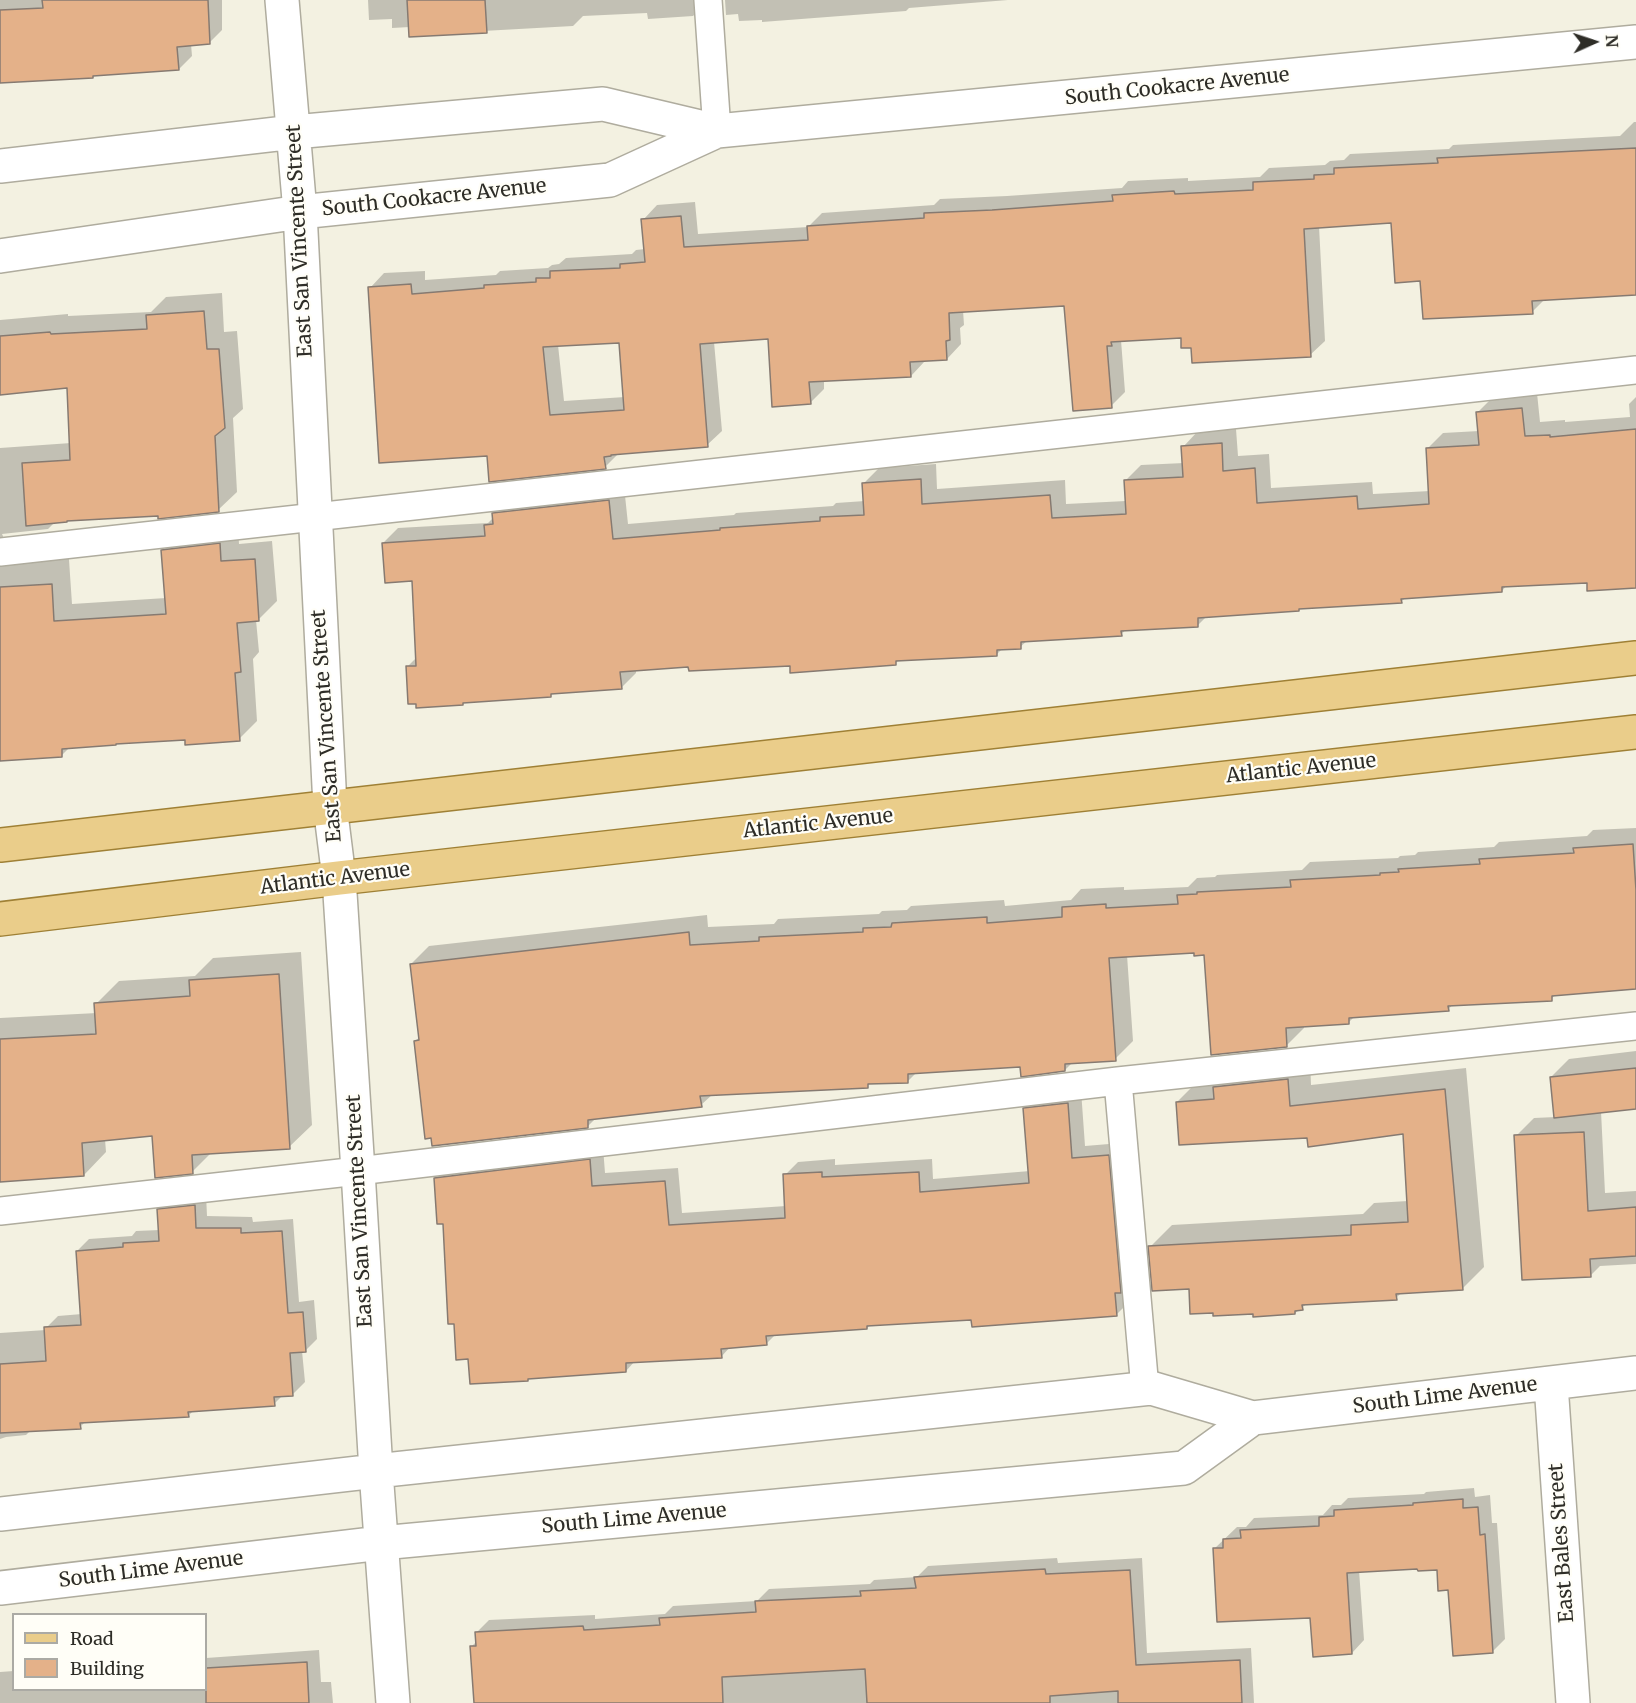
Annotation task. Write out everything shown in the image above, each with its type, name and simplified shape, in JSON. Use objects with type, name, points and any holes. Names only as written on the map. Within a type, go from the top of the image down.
[{"type":"main road","points":[[0,845],[1636,658]]},
{"type":"main road","name":"Atlantic Avenue","points":[[0,919],[339,878],[1636,732]]},
{"type":"street","name":"East San Vincente Street","points":[[282,0],[300,212],[330,806],[339,878],[393,1703]]},
{"type":"street","name":"South Cookacre Avenue","points":[[0,166],[294,132],[603,104],[717,131],[1636,42]]},
{"type":"street","name":"South Cookacre Avenue","points":[[0,256],[300,212],[610,180],[717,131]]},
{"type":"street","name":"South Lime Avenue","points":[[0,1514],[376,1470],[1151,1388],[1253,1418],[1636,1373]]},
{"type":"street","name":"East Bales Street","points":[[1551,1384],[1572,1703]]},
{"type":"street","name":"South Lime Avenue","points":[[0,1588],[381,1543],[1184,1468],[1253,1418]]},
{"type":"lane","points":[[708,0],[717,131]]},
{"type":"lane","points":[[0,552],[1636,370]]},
{"type":"lane","points":[[0,1211],[1118,1081],[1636,1026]]},
{"type":"lane","points":[[1118,1081],[1145,1389]]},
{"type":"building","points":[[42,0],[208,0],[210,44],[177,47],[179,70],[0,83],[0,10],[43,8]]},
{"type":"building","points":[[407,0],[485,0],[487,33],[409,37]]},
{"type":"building","points":[[1636,148],[1636,295],[1532,301],[1533,314],[1423,319],[1420,281],[1395,283],[1391,223],[1304,229],[1311,357],[1192,363],[1191,348],[1181,348],[1181,338],[1111,342],[1112,346],[1107,346],[1112,408],[1073,411],[1064,306],[949,313],[950,340],[946,341],[947,360],[910,362],[911,377],[809,382],[811,404],[772,407],[768,339],[700,344],[708,447],[611,455],[604,457],[606,469],[489,482],[487,456],[379,463],[368,287],[411,284],[412,294],[484,288],[484,285],[536,282],[536,278],[550,278],[550,271],[620,268],[620,264],[645,262],[641,219],[681,216],[684,247],[808,240],[807,226],[924,218],[924,213],[1113,201],[1112,195],[1174,191],[1175,194],[1253,190],[1253,182],[1314,179],[1314,175],[1334,174],[1334,168],[1438,163],[1437,158]],"holes":[[[619,343],[624,410],[550,415],[543,347]]]},
{"type":"building","points":[[204,311],[207,349],[219,349],[225,428],[215,436],[219,512],[158,519],[158,516],[67,521],[26,526],[22,463],[70,460],[67,388],[0,395],[0,336],[147,329],[146,315]]},
{"type":"building","points":[[1522,408],[1525,436],[1550,435],[1550,437],[1636,429],[1636,588],[1587,591],[1587,583],[1502,587],[1502,592],[1401,599],[1402,603],[1198,618],[1198,627],[1121,631],[1122,636],[1021,642],[1021,649],[997,650],[997,656],[896,661],[896,665],[790,673],[790,666],[689,671],[688,667],[620,672],[622,689],[551,694],[551,697],[463,703],[463,705],[416,708],[416,704],[408,704],[406,666],[416,666],[412,581],[385,583],[382,543],[485,536],[484,525],[493,524],[492,513],[609,500],[613,539],[820,521],[820,517],[864,515],[862,483],[921,479],[922,504],[1050,495],[1052,518],[1126,514],[1124,480],[1183,477],[1181,446],[1222,443],[1223,471],[1255,468],[1257,503],[1357,496],[1358,509],[1429,504],[1426,448],[1479,445],[1476,412]]},
{"type":"building","points":[[220,543],[221,561],[255,559],[259,621],[237,623],[241,672],[235,673],[240,741],[185,745],[185,740],[116,744],[62,749],[62,757],[0,761],[0,587],[52,584],[54,621],[166,614],[161,550]]},
{"type":"building","points":[[1633,844],[1636,890],[1636,989],[1552,996],[1552,1001],[1448,1006],[1449,1011],[1349,1018],[1349,1024],[1286,1028],[1287,1047],[1211,1055],[1204,955],[1194,956],[1194,953],[1109,958],[1116,1061],[1065,1064],[1065,1071],[1021,1077],[1020,1067],[908,1074],[908,1083],[868,1084],[868,1088],[700,1096],[702,1107],[588,1120],[588,1128],[432,1146],[431,1138],[425,1139],[414,1041],[419,1040],[410,964],[689,932],[690,945],[759,941],[759,937],[863,932],[863,928],[891,927],[892,923],[987,917],[987,923],[1062,917],[1062,907],[1106,904],[1106,908],[1178,904],[1177,895],[1197,894],[1197,892],[1291,887],[1290,880],[1380,875],[1380,873],[1399,872],[1398,869],[1480,864],[1479,859],[1574,853],[1573,848]]},
{"type":"building","points":[[279,974],[290,1149],[192,1155],[193,1174],[155,1178],[152,1136],[82,1143],[84,1176],[0,1182],[0,1039],[96,1034],[94,1003],[190,996],[189,980]]},
{"type":"building","points":[[1636,1068],[1636,1109],[1554,1118],[1550,1077]]},
{"type":"building","points":[[1288,1079],[1290,1106],[1445,1089],[1463,1290],[1396,1294],[1397,1300],[1302,1305],[1303,1310],[1295,1311],[1295,1314],[1253,1317],[1253,1314],[1213,1316],[1213,1313],[1190,1314],[1189,1289],[1152,1291],[1148,1246],[1351,1235],[1351,1225],[1408,1222],[1403,1134],[1308,1147],[1307,1138],[1179,1145],[1176,1102],[1214,1099],[1213,1087]]},
{"type":"building","points":[[1068,1103],[1072,1158],[1109,1155],[1121,1293],[1115,1293],[1117,1316],[972,1327],[971,1320],[867,1326],[867,1329],[766,1336],[767,1345],[721,1349],[722,1358],[626,1363],[626,1372],[528,1379],[528,1381],[470,1384],[468,1359],[456,1360],[454,1324],[448,1324],[443,1224],[437,1224],[434,1178],[590,1159],[592,1186],[665,1181],[669,1225],[785,1218],[783,1174],[822,1172],[822,1177],[919,1172],[920,1192],[1029,1183],[1023,1108]]},
{"type":"building","points":[[1584,1132],[1588,1211],[1636,1207],[1636,1256],[1590,1259],[1591,1277],[1522,1280],[1514,1135]]},
{"type":"building","points":[[195,1205],[196,1228],[241,1228],[241,1233],[282,1231],[288,1313],[303,1312],[306,1352],[290,1353],[293,1396],[274,1397],[275,1406],[188,1412],[189,1417],[80,1423],[81,1429],[0,1433],[0,1364],[46,1361],[44,1327],[81,1325],[76,1251],[123,1247],[123,1243],[159,1241],[157,1209]]},
{"type":"building","points":[[1463,1499],[1463,1508],[1478,1507],[1480,1535],[1485,1534],[1493,1653],[1453,1656],[1448,1590],[1438,1591],[1437,1570],[1347,1573],[1352,1654],[1313,1657],[1310,1618],[1217,1622],[1213,1548],[1223,1548],[1223,1539],[1241,1538],[1240,1530],[1319,1526],[1319,1517],[1334,1516],[1334,1510]]},
{"type":"building","points":[[1045,1569],[1046,1574],[1130,1570],[1136,1665],[1240,1660],[1242,1703],[1118,1703],[1118,1691],[1050,1696],[1050,1703],[867,1703],[865,1669],[722,1677],[723,1703],[474,1703],[470,1646],[476,1646],[475,1632],[583,1626],[584,1630],[660,1625],[659,1618],[756,1612],[755,1601],[861,1596],[860,1591],[916,1588],[914,1577]]},
{"type":"building","points":[[307,1662],[309,1703],[206,1703],[207,1668]]}]
